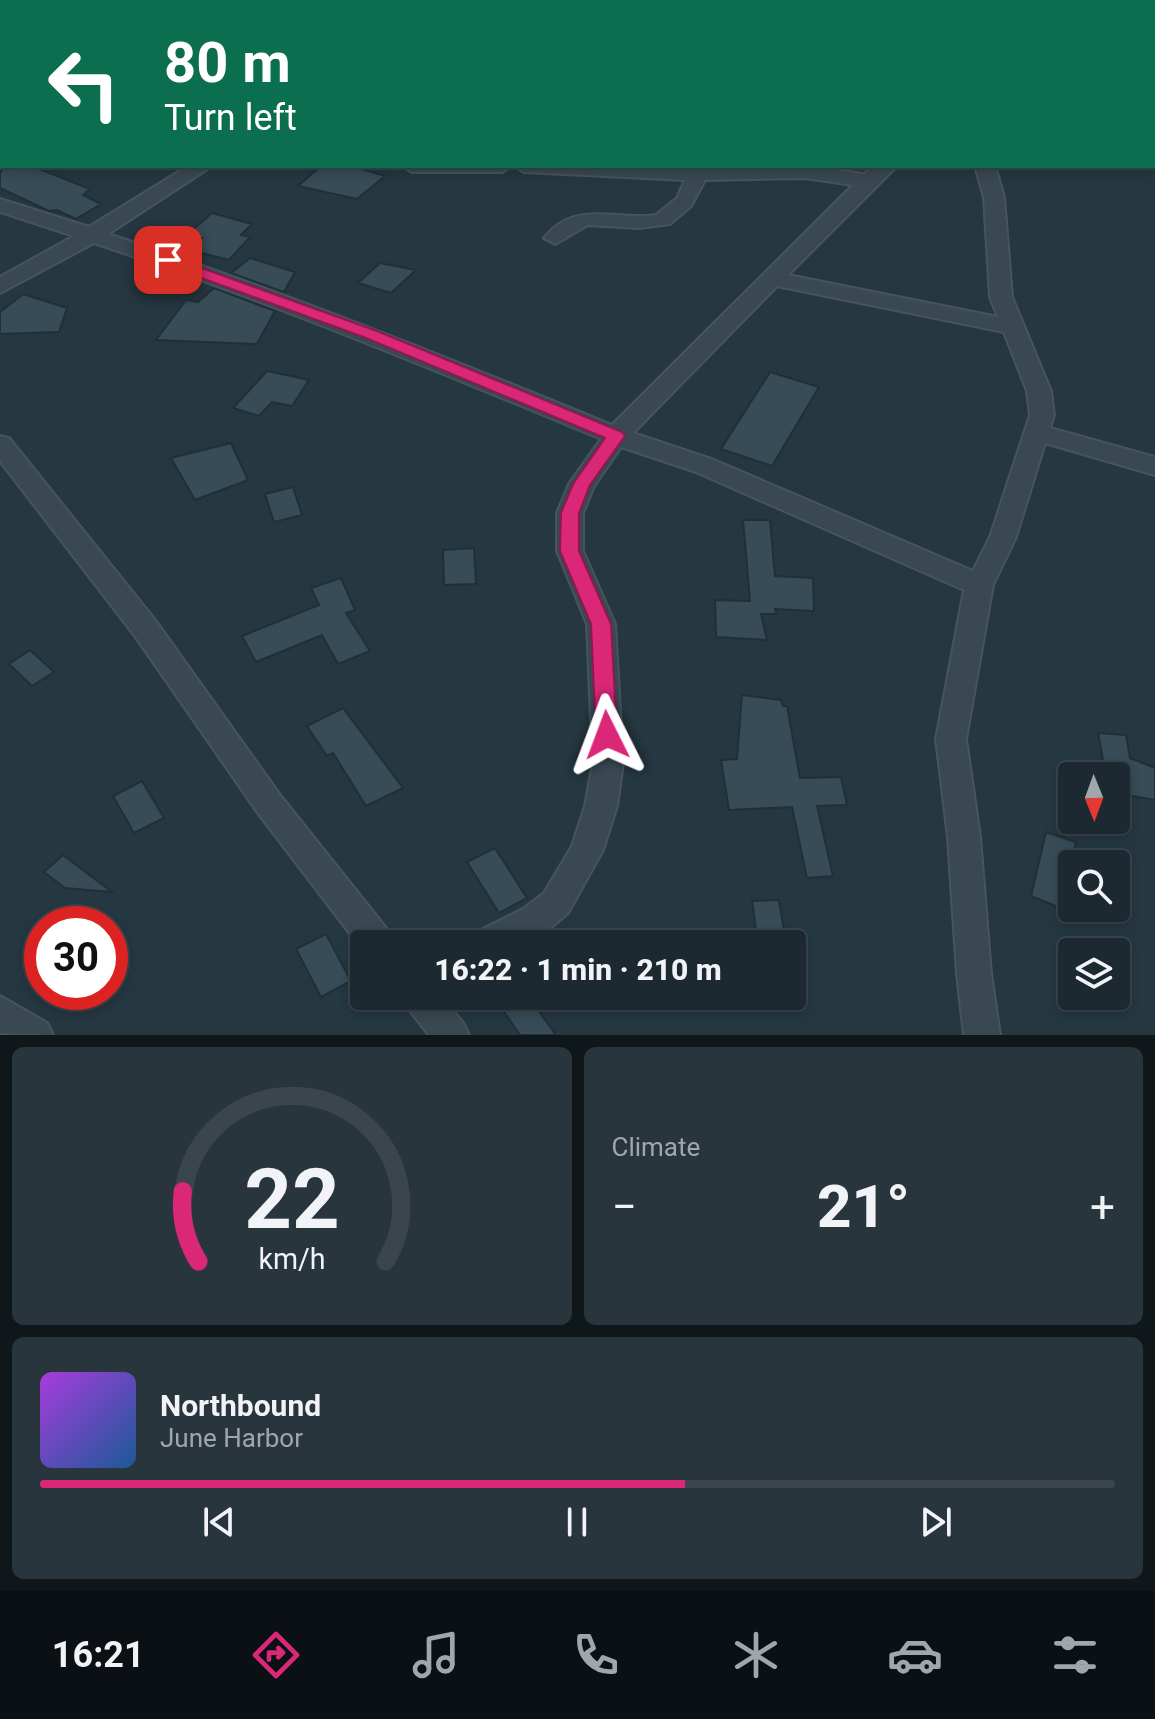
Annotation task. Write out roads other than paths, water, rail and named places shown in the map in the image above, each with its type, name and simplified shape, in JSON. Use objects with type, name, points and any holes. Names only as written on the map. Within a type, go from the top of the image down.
[{"type":"street","points":[[0,286],[92,235],[198,168]]},
{"type":"street","points":[[549,168],[613,173],[878,174]]},
{"type":"street","points":[[982,1035],[974,974],[964,837],[951,739],[979,585],[1003,537],[1042,415],[1039,391],[1001,297],[994,197],[986,168]]},
{"type":"street","points":[[555,238],[578,222],[591,219],[658,223],[676,213],[695,187],[696,174]]},
{"type":"street","points":[[515,930],[535,920],[556,903],[587,850],[601,806],[608,763],[601,624],[570,551],[570,513],[582,484],[616,436],[878,174]]},
{"type":"street","points":[[0,205],[219,277],[372,335],[616,436],[705,466],[979,585]]},
{"type":"street","points":[[772,278],[1012,327]]},
{"type":"street","points":[[1037,432],[1155,466]]},
{"type":"street","points":[[0,444],[145,628],[269,804],[367,930]]},
{"type":"street","points":[[430,1010],[451,1035]]},
{"type":"street","points":[[0,1013],[35,1035]]}]
